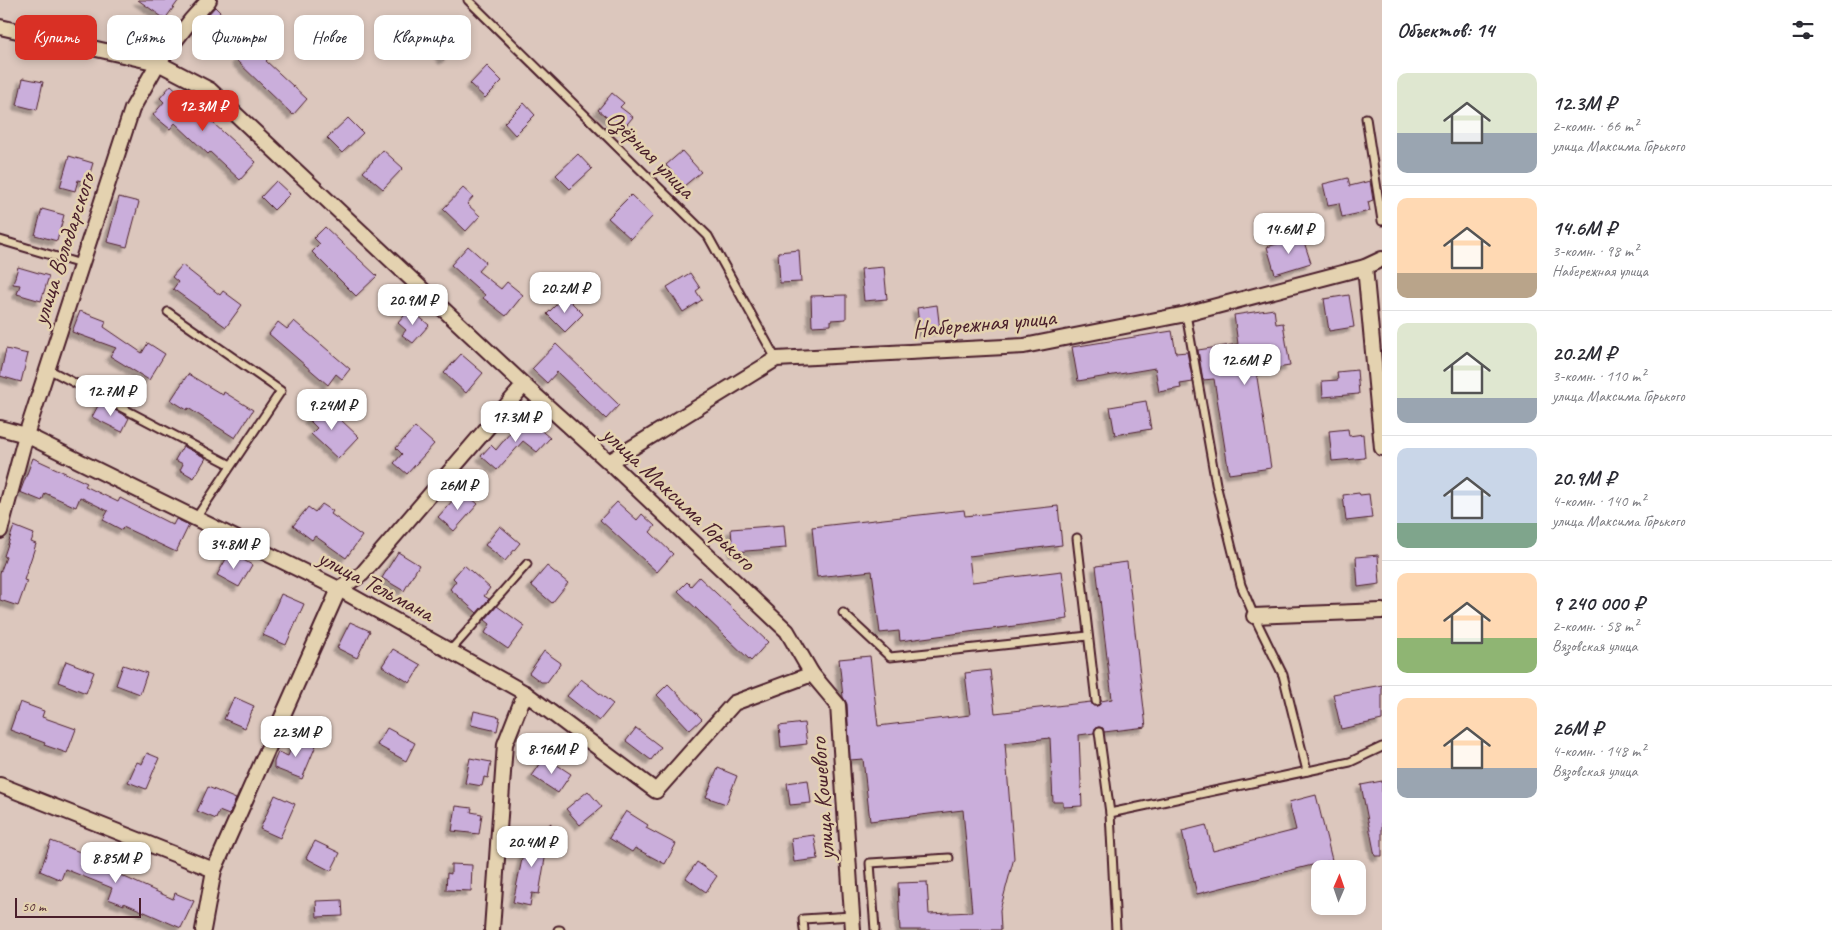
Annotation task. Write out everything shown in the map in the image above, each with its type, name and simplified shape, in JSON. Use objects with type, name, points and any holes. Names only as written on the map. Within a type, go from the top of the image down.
[{"type":"street","name":"улица Володарского","points":[[0,531],[26,434],[132,109],[158,63],[209,0]]},
{"type":"street","name":"улица Максима Горького","points":[[0,27],[158,63],[210,90],[524,385],[609,462],[787,631],[812,674]]},
{"type":"street","name":"Набережная улица","points":[[609,462],[776,360],[1024,346],[1186,314],[1365,267],[1382,259]]},
{"type":"street","points":[[1365,267],[1380,400],[1382,448]]},
{"type":"street","points":[[203,930],[214,870],[339,589],[362,574],[524,385]]},
{"type":"street","name":"улица Тельмана","points":[[0,428],[26,434],[339,589],[525,693],[656,791],[734,703],[812,674]]},
{"type":"street","points":[[1254,616],[1382,611]]},
{"type":"street","name":"улица Кошевого","points":[[812,674],[838,705],[853,923]]},
{"type":"street","points":[[492,930],[505,744],[525,693]]},
{"type":"street","points":[[0,785],[214,870]]},
{"type":"lane","name":"Озёрная улица","points":[[468,0],[708,236],[776,360]]},
{"type":"lane","points":[[1366,118],[1382,221]]},
{"type":"lane","points":[[0,240],[81,264]]},
{"type":"lane","points":[[168,312],[281,391],[196,518]]},
{"type":"lane","points":[[1186,314],[1216,484],[1241,585],[1283,675],[1307,771]]},
{"type":"lane","points":[[48,369],[231,465]]},
{"type":"lane","points":[[1076,538],[1096,701]]},
{"type":"lane","points":[[450,651],[527,564]]},
{"type":"lane","points":[[843,613],[890,656],[1088,636]]},
{"type":"lane","points":[[1100,732],[1110,813],[1116,930]]},
{"type":"lane","points":[[1110,813],[1350,762],[1382,747]]},
{"type":"lane","points":[[875,930],[870,862],[949,858]]},
{"type":"lane","points":[[804,930],[803,919],[853,923]]},
{"type":"building","points":[[138,0],[179,0],[168,15],[159,15]]},
{"type":"building","points":[[215,7],[223,15],[208,15]]},
{"type":"building","points":[[236,60],[267,60],[307,99],[293,115]]},
{"type":"building","points":[[487,66],[502,81],[485,98],[470,84]]},
{"type":"building","points":[[23,78],[43,82],[37,110],[17,105]]},
{"type":"building","points":[[171,85],[256,162],[240,180],[210,152],[208,154],[175,123],[170,129],[153,115],[164,102],[160,98]]},
{"type":"building","points":[[612,93],[624,103],[620,107],[633,117],[622,130],[598,110]]},
{"type":"building","points":[[524,103],[535,115],[515,135],[504,123]]},
{"type":"building","points":[[348,118],[363,133],[342,153],[327,138]]},
{"type":"building","points":[[383,150],[403,168],[383,189],[363,172]]},
{"type":"building","points":[[682,151],[701,172],[684,186],[666,165]]},
{"type":"building","points":[[578,154],[592,169],[570,189],[556,175]]},
{"type":"building","points":[[69,156],[93,163],[87,183],[78,180],[75,191],[60,187]]},
{"type":"building","points":[[1348,178],[1350,186],[1370,181],[1373,200],[1368,202],[1370,211],[1342,217],[1339,203],[1328,205],[1323,184]]},
{"type":"building","points":[[276,181],[290,194],[274,210],[261,197]]},
{"type":"building","points":[[463,188],[473,197],[467,204],[480,216],[466,231],[443,209]]},
{"type":"building","points":[[631,195],[653,216],[631,239],[608,218]]},
{"type":"building","points":[[119,197],[139,202],[127,247],[107,242]]},
{"type":"building","points":[[42,209],[64,215],[57,241],[35,235]]},
{"type":"building","points":[[325,227],[377,276],[356,296],[312,252],[320,244],[314,238]]},
{"type":"building","points":[[1302,236],[1311,263],[1275,274],[1267,247]]},
{"type":"building","points":[[468,246],[486,262],[478,271],[501,289],[507,282],[523,295],[506,316],[483,298],[485,295],[451,265]]},
{"type":"building","points":[[799,250],[801,282],[780,283],[778,252]]},
{"type":"building","points":[[182,265],[220,295],[223,291],[242,305],[226,327],[173,289],[178,282],[172,277]]},
{"type":"building","points":[[18,267],[49,276],[41,301],[17,294],[20,285],[13,284]]},
{"type":"building","points":[[884,267],[887,299],[864,301],[861,269]]},
{"type":"building","points":[[690,273],[700,288],[696,291],[702,300],[683,312],[667,287]]},
{"type":"building","points":[[846,295],[846,319],[831,320],[831,325],[812,326],[811,296]]},
{"type":"building","points":[[1349,295],[1354,327],[1329,331],[1324,299]]},
{"type":"building","points":[[565,296],[583,314],[565,332],[547,314]]},
{"type":"building","points":[[937,305],[940,330],[920,332],[917,308]]},
{"type":"building","points":[[410,309],[429,325],[413,343],[402,335],[406,330],[398,323]]},
{"type":"building","points":[[1274,309],[1276,324],[1283,323],[1290,366],[1256,371],[1271,468],[1229,474],[1214,379],[1203,380],[1198,350],[1238,344],[1234,315]]},
{"type":"building","points":[[80,311],[106,321],[104,327],[142,353],[148,343],[165,354],[149,380],[110,356],[116,348],[72,332]]},
{"type":"building","points":[[294,321],[350,369],[342,379],[336,374],[328,385],[269,334],[278,322],[287,329]]},
{"type":"building","points":[[1172,331],[1176,353],[1187,352],[1193,382],[1180,384],[1181,388],[1159,392],[1155,368],[1078,381],[1072,347]]},
{"type":"building","points":[[556,344],[619,405],[606,419],[557,372],[547,383],[532,369]]},
{"type":"building","points":[[6,349],[28,354],[21,382],[0,376]]},
{"type":"building","points":[[461,354],[483,373],[466,393],[444,373]]},
{"type":"building","points":[[1357,370],[1359,394],[1323,397],[1322,381],[1338,380],[1337,372]]},
{"type":"building","points":[[188,374],[223,395],[224,392],[253,410],[235,438],[188,408],[187,410],[171,400]]},
{"type":"building","points":[[1146,401],[1151,429],[1115,435],[1110,407]]},
{"type":"building","points":[[100,402],[129,418],[122,432],[92,417]]},
{"type":"building","points":[[323,403],[359,437],[338,459],[311,434],[317,428],[308,419]]},
{"type":"building","points":[[524,416],[550,438],[537,452],[523,441],[497,470],[481,456],[491,445],[496,450]]},
{"type":"building","points":[[415,427],[434,444],[407,474],[394,463],[402,454],[396,448]]},
{"type":"building","points":[[1348,429],[1349,436],[1363,434],[1365,458],[1332,461],[1329,431]]},
{"type":"building","points":[[183,446],[206,458],[194,478],[180,470],[183,464],[175,460]]},
{"type":"building","points":[[33,458],[87,483],[85,486],[118,502],[120,498],[173,525],[176,519],[189,525],[176,552],[123,527],[122,530],[103,520],[108,511],[80,497],[76,507],[45,493],[42,501],[20,492]]},
{"type":"building","points":[[462,490],[478,504],[454,531],[438,517]]},
{"type":"building","points":[[1359,493],[1360,495],[1369,494],[1372,518],[1346,521],[1343,495]]},
{"type":"building","points":[[617,502],[637,520],[642,514],[655,526],[650,532],[673,554],[657,572],[600,520]]},
{"type":"building","points":[[322,504],[333,511],[331,514],[362,536],[346,558],[315,536],[312,540],[293,526],[308,507],[315,512]]},
{"type":"building","points":[[1058,506],[1062,545],[969,556],[972,582],[1062,571],[1068,619],[900,641],[899,631],[880,633],[872,571],[817,577],[812,527],[964,510],[965,516]]},
{"type":"building","points":[[784,525],[786,548],[733,552],[731,529]]},
{"type":"building","points":[[14,526],[34,534],[31,542],[36,544],[24,580],[27,581],[18,606],[0,600],[0,573]]},
{"type":"building","points":[[500,526],[520,543],[505,561],[485,545]]},
{"type":"building","points":[[230,552],[252,565],[239,587],[217,575]]},
{"type":"building","points":[[398,552],[419,565],[404,591],[382,578]]},
{"type":"building","points":[[1378,555],[1380,584],[1358,587],[1356,557]]},
{"type":"building","points":[[1127,562],[1146,727],[1104,732],[1103,728],[1099,727],[1095,728],[1094,733],[1079,735],[1082,806],[1063,807],[1063,802],[1053,802],[1050,738],[1005,743],[1014,858],[1000,910],[1001,930],[900,930],[898,883],[927,882],[929,914],[972,912],[963,810],[870,821],[863,759],[850,760],[847,704],[843,697],[839,659],[870,656],[878,726],[970,715],[965,673],[990,670],[995,713],[1091,702],[1093,706],[1097,706],[1101,701],[1112,699],[1096,566]]},
{"type":"building","points":[[464,565],[490,588],[484,596],[489,599],[477,613],[450,589],[456,581],[453,578]]},
{"type":"building","points":[[547,566],[568,583],[552,603],[531,585]]},
{"type":"building","points":[[699,577],[768,642],[751,661],[678,591],[687,582],[691,586]]},
{"type":"building","points":[[281,594],[304,604],[286,645],[263,635]]},
{"type":"building","points":[[497,606],[525,626],[508,649],[485,633],[490,624],[485,620]]},
{"type":"building","points":[[350,622],[370,631],[357,658],[337,648]]},
{"type":"building","points":[[393,649],[421,665],[410,683],[382,666]]},
{"type":"building","points":[[544,651],[561,663],[547,682],[541,682],[529,673]]},
{"type":"building","points":[[66,661],[94,672],[86,693],[58,682]]},
{"type":"building","points":[[123,665],[147,673],[140,694],[116,685]]},
{"type":"building","points":[[581,679],[613,704],[599,721],[567,696]]},
{"type":"building","points":[[668,684],[702,719],[690,730],[657,695]]},
{"type":"building","points":[[1382,685],[1382,720],[1341,729],[1333,694]]},
{"type":"building","points":[[234,697],[254,706],[245,728],[224,719]]},
{"type":"building","points":[[20,702],[44,711],[42,717],[76,729],[67,753],[10,730]]},
{"type":"building","points":[[474,711],[500,717],[497,731],[471,725]]},
{"type":"building","points":[[804,723],[807,744],[781,747],[779,726]]},
{"type":"building","points":[[387,728],[415,743],[406,761],[377,745]]},
{"type":"building","points":[[636,728],[661,747],[651,760],[626,741]]},
{"type":"building","points":[[296,735],[317,743],[302,779],[274,768],[278,752],[288,756]]},
{"type":"building","points":[[147,753],[159,758],[146,789],[128,782],[137,762],[142,764]]},
{"type":"building","points":[[545,757],[571,774],[558,793],[532,776]]},
{"type":"building","points":[[470,758],[491,762],[488,778],[484,777],[482,786],[465,783]]},
{"type":"building","points":[[718,768],[737,776],[726,804],[706,797]]},
{"type":"building","points":[[808,780],[811,803],[790,805],[787,783]]},
{"type":"building","points":[[1382,781],[1382,856],[1375,856],[1361,785]]},
{"type":"building","points":[[208,787],[236,799],[229,815],[219,811],[216,819],[197,811]]},
{"type":"building","points":[[588,791],[602,807],[580,825],[566,809]]},
{"type":"building","points":[[275,795],[295,804],[280,838],[260,829]]},
{"type":"building","points":[[1316,795],[1332,860],[1311,860],[1311,865],[1197,894],[1182,831],[1206,825],[1213,851],[1296,830],[1289,802]]},
{"type":"building","points":[[456,806],[472,808],[471,812],[482,814],[479,834],[452,831]]},
{"type":"building","points":[[626,811],[648,825],[646,828],[676,844],[665,864],[635,848],[632,852],[609,838]]},
{"type":"building","points":[[551,823],[539,894],[532,893],[530,906],[513,902],[525,845]]},
{"type":"building","points":[[814,835],[818,859],[794,862],[791,838]]},
{"type":"building","points":[[51,841],[96,858],[98,852],[114,858],[109,870],[173,899],[175,893],[194,901],[181,928],[124,903],[124,905],[108,899],[112,888],[65,869],[61,880],[40,871]]},
{"type":"building","points":[[315,841],[340,853],[331,871],[306,858]]},
{"type":"building","points":[[697,862],[717,876],[706,892],[686,878]]},
{"type":"building","points":[[451,864],[472,865],[471,891],[446,890],[447,873],[451,874]]},
{"type":"building","points":[[342,900],[343,916],[317,917],[316,901]]}]
